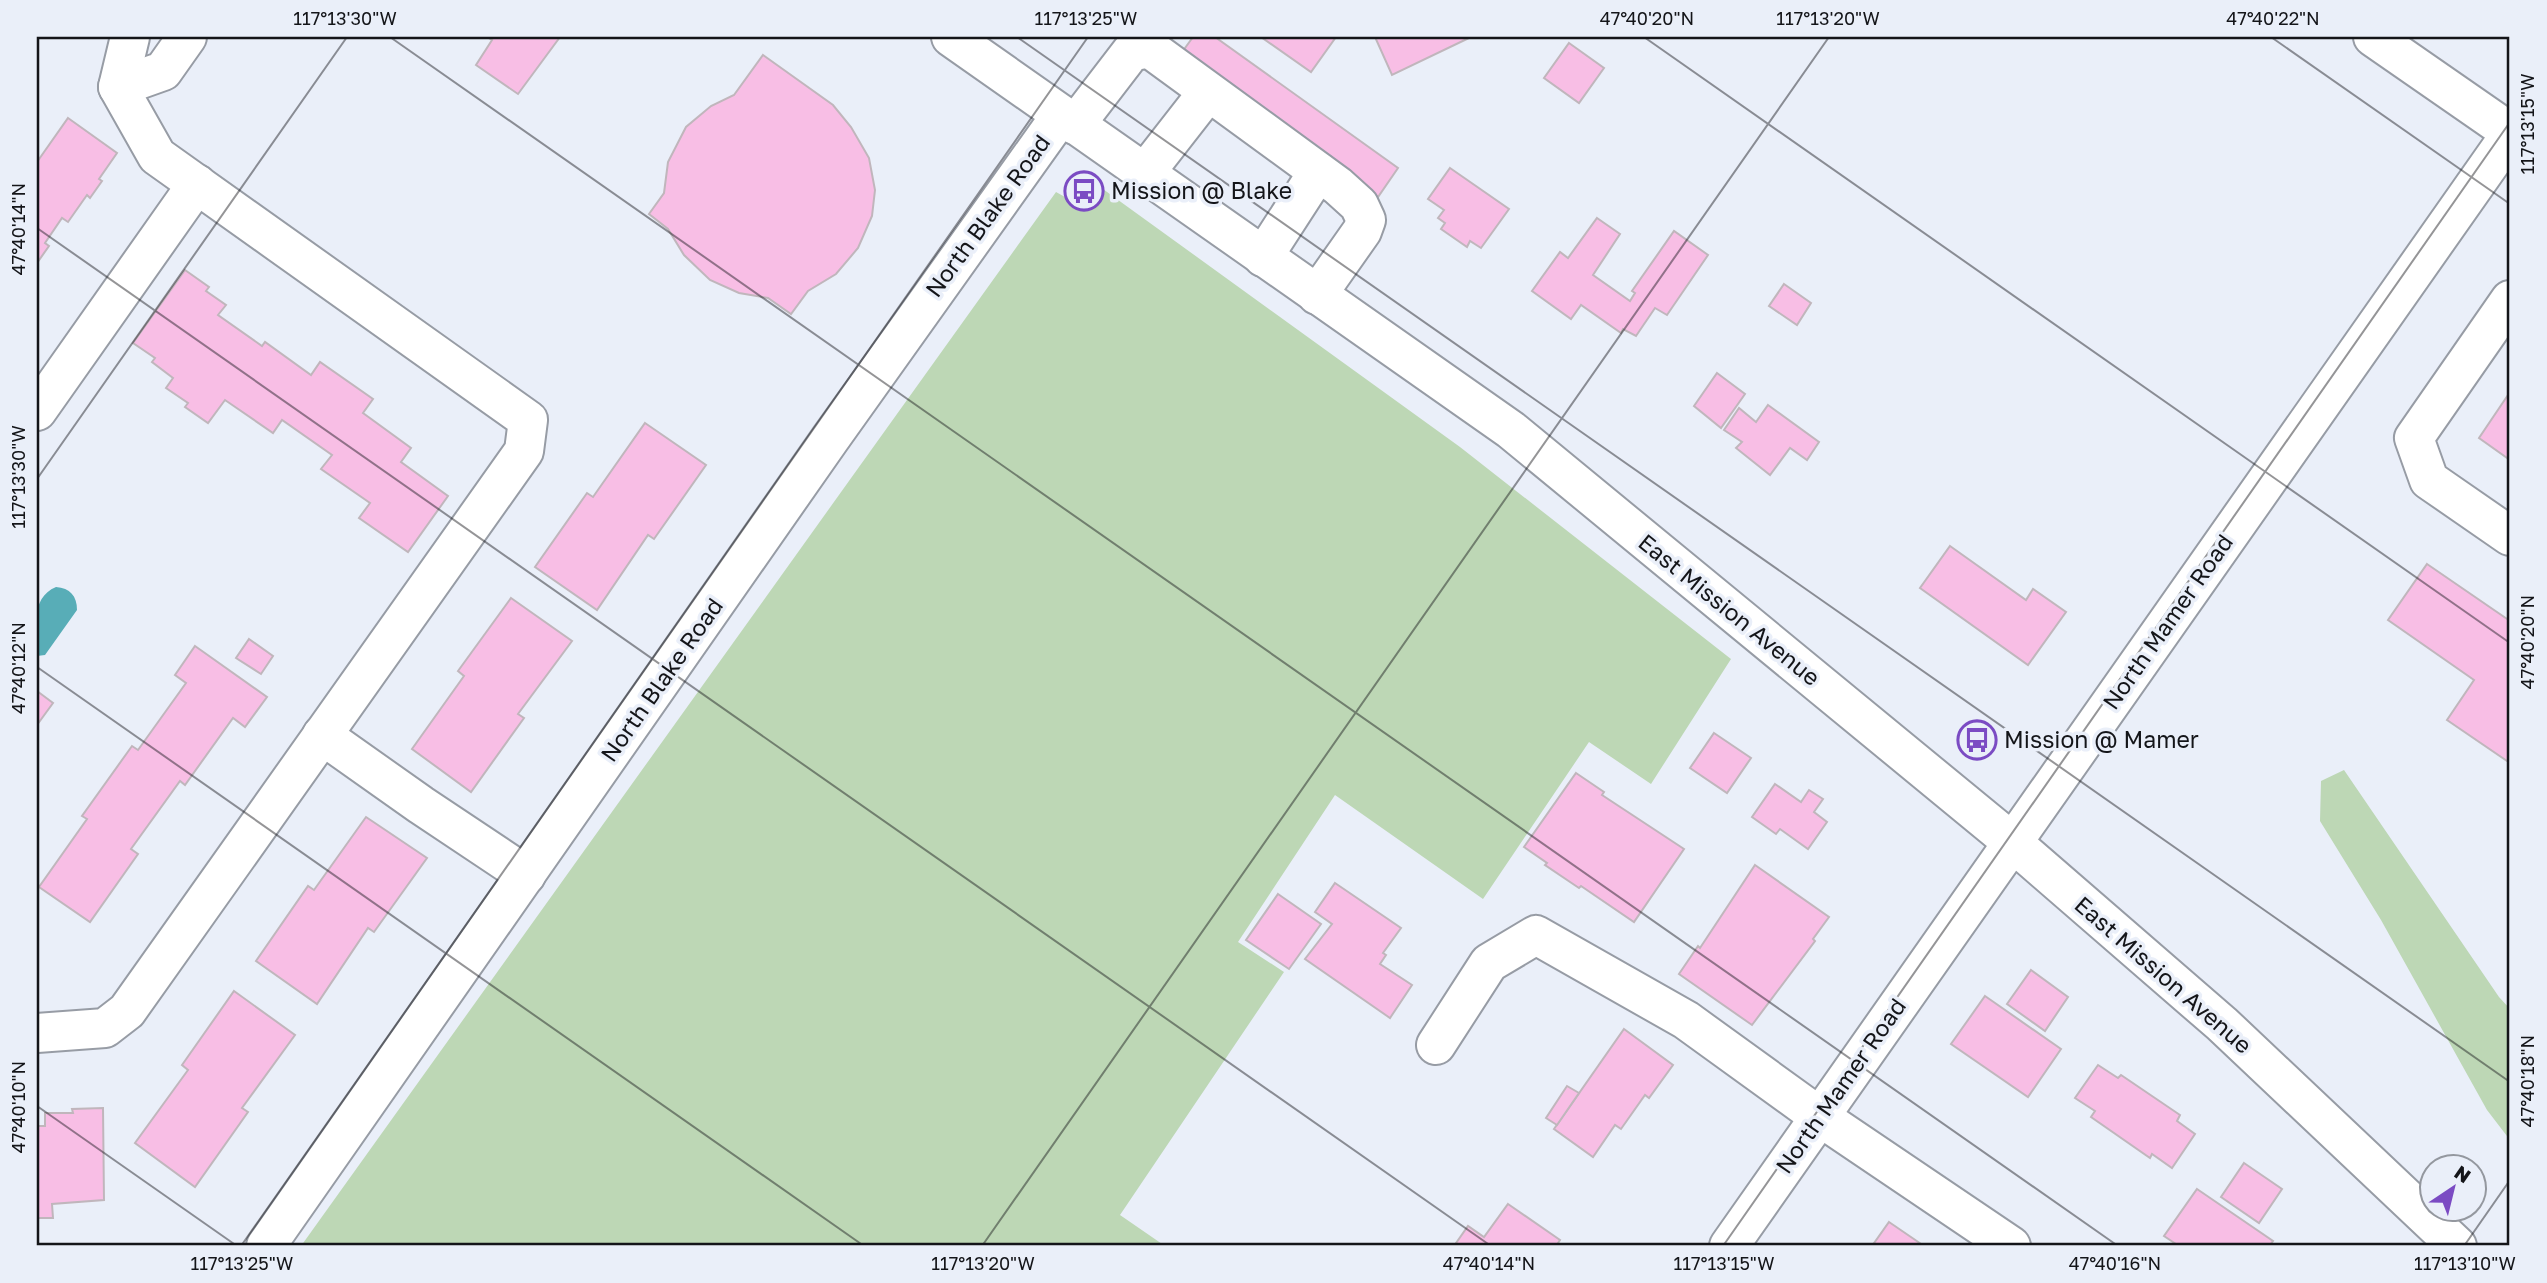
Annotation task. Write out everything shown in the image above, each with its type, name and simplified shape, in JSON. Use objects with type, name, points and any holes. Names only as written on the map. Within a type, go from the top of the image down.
[{"type":"street","points":[[37,1033],[105,1028],[127,1011],[524,451],[528,420],[157,156],[118,87],[130,37]]},
{"type":"street","points":[[118,87],[163,71],[187,37]]},
{"type":"street","name":"East Mission Avenue","points":[[951,37],[1511,430],[2012,842],[2222,1024],[2457,1246]]},
{"type":"street","points":[[2373,37],[2510,134]]},
{"type":"street","name":"North Blake Road","points":[[265,1246],[830,439],[1068,120],[1131,52],[1149,48],[1338,186],[1359,205],[1366,220],[1362,231],[1317,295]]},
{"type":"street","points":[[1144,174],[1208,92]]},
{"type":"street","name":"North Mamer Road","points":[[1729,1246],[2510,134]]},
{"type":"street","points":[[1263,257],[1318,172]]},
{"type":"street","points":[[37,411],[197,184]]},
{"type":"street","points":[[2510,300],[2414,438],[2428,480],[2510,536]]},
{"type":"street","points":[[322,735],[421,806],[526,875]]},
{"type":"street","points":[[1436,1045],[1489,963],[1536,935],[1686,1020],[1820,1117],[2011,1246]]},
{"type":"green space","points":[[1096,184],[1460,447],[1731,659],[1651,784],[1589,742],[1483,899],[1335,795],[1238,942],[1284,972],[1120,1215],[1165,1246],[301,1246],[1056,192],[1065,197],[1079,185]]},
{"type":"green space","points":[[2344,770],[2499,997],[2510,1009],[2510,1140],[2487,1110],[2381,920],[2320,821],[2321,781]]},
{"type":"water","points":[[56,587],[72,594],[77,610],[45,655],[37,656],[38,607],[47,592]]},
{"type":"building","points":[[487,37],[560,37],[518,94],[476,65],[492,40]]},
{"type":"building","points":[[1193,37],[1215,37],[1398,168],[1378,197],[1180,55]]},
{"type":"building","points":[[1261,37],[1336,37],[1311,72]]},
{"type":"building","points":[[1375,37],[1471,37],[1392,75]]},
{"type":"building","points":[[1569,43],[1604,68],[1579,103],[1544,78]]},
{"type":"building","points":[[763,55],[833,105],[851,127],[869,158],[875,190],[872,216],[858,248],[836,274],[808,291],[791,314],[768,298],[739,293],[710,280],[684,255],[668,229],[649,214],[664,193],[668,162],[686,127],[711,106],[734,95]]},
{"type":"building","points":[[68,118],[117,153],[90,198],[87,195],[68,222],[62,218],[45,243],[49,246],[37,263],[37,162]]},
{"type":"building","points":[[1450,168],[1509,209],[1481,248],[1470,241],[1467,247],[1441,229],[1445,223],[1438,218],[1444,210],[1428,199]]},
{"type":"building","points":[[1597,218],[1620,234],[1593,275],[1630,301],[1635,293],[1632,291],[1674,231],[1708,255],[1667,315],[1655,308],[1636,336],[1623,329],[1621,333],[1581,305],[1571,319],[1532,291],[1560,252],[1568,258]]},
{"type":"building","points":[[185,270],[209,287],[206,291],[226,305],[218,315],[262,346],[265,342],[311,375],[320,362],[373,399],[363,413],[411,448],[401,462],[448,496],[408,552],[359,518],[370,503],[321,469],[332,455],[282,420],[273,433],[225,400],[208,423],[185,407],[188,403],[166,388],[173,378],[152,362],[155,358],[133,343]]},
{"type":"building","points":[[1784,284],[1811,303],[1797,325],[1769,306]]},
{"type":"building","points":[[1717,373],[1745,394],[1721,428],[1694,406]]},
{"type":"building","points":[[2510,392],[2510,460],[2479,438]]},
{"type":"building","points":[[1768,405],[1819,442],[1807,460],[1790,448],[1770,475],[1736,448],[1742,442],[1724,430],[1739,408],[1756,422]]},
{"type":"building","points":[[645,423],[706,465],[654,539],[648,535],[597,610],[535,567],[587,493],[593,497]]},
{"type":"building","points":[[1950,546],[2026,600],[2033,589],[2066,612],[2028,665],[1920,588]]},
{"type":"building","points":[[2427,564],[2510,621],[2510,763],[2447,720],[2474,680],[2388,620]]},
{"type":"building","points":[[511,598],[572,641],[518,714],[524,718],[471,792],[412,749],[464,676],[458,671]]},
{"type":"building","points":[[249,639],[273,656],[261,674],[236,658]]},
{"type":"building","points":[[195,646],[267,697],[245,727],[233,718],[185,785],[180,781],[131,849],[138,854],[90,922],[39,887],[87,819],[82,816],[132,746],[138,750],[186,683],[175,675]]},
{"type":"building","points":[[37,691],[53,703],[37,725]]},
{"type":"building","points":[[1714,733],[1751,758],[1727,793],[1690,768]]},
{"type":"building","points":[[1576,773],[1604,792],[1602,795],[1684,849],[1634,922],[1545,865],[1547,863],[1524,847]]},
{"type":"building","points":[[1775,784],[1801,802],[1809,790],[1823,799],[1814,812],[1827,822],[1808,849],[1780,829],[1776,834],[1752,817]]},
{"type":"building","points":[[366,817],[427,858],[374,932],[368,928],[317,1004],[256,961],[308,886],[314,890]]},
{"type":"building","points":[[1755,865],[1829,917],[1813,939],[1815,941],[1752,1025],[1679,974],[1698,946],[1700,948]]},
{"type":"building","points":[[1335,883],[1401,928],[1383,953],[1386,955],[1380,964],[1412,985],[1390,1018],[1305,959],[1332,924],[1315,912]]},
{"type":"building","points":[[1278,894],[1321,924],[1289,969],[1246,940]]},
{"type":"building","points":[[2031,970],[2068,997],[2045,1031],[2007,1004]]},
{"type":"building","points":[[234,991],[295,1035],[242,1108],[248,1112],[195,1187],[135,1143],[188,1070],[182,1065]]},
{"type":"building","points":[[1985,996],[2061,1049],[2028,1097],[1951,1044]]},
{"type":"building","points":[[1624,1029],[1673,1065],[1649,1098],[1645,1095],[1621,1129],[1615,1125],[1593,1157],[1554,1129]]},
{"type":"building","points":[[2098,1065],[2118,1078],[2121,1075],[2180,1115],[2177,1121],[2195,1134],[2172,1168],[2152,1154],[2150,1158],[2091,1117],[2095,1111],[2075,1098]]},
{"type":"building","points":[[1567,1086],[1579,1093],[1557,1125],[1546,1118]]},
{"type":"building","points":[[103,1108],[104,1200],[52,1204],[53,1218],[37,1218],[37,1126],[45,1126],[45,1113],[73,1113],[72,1109]]},
{"type":"building","points":[[2244,1163],[2282,1189],[2259,1223],[2221,1197]]},
{"type":"building","points":[[2197,1189],[2273,1241],[2269,1246],[2179,1246],[2164,1236]]},
{"type":"building","points":[[1508,1204],[1560,1240],[1556,1246],[1454,1246],[1468,1226],[1484,1237]]},
{"type":"building","points":[[1889,1222],[1924,1246],[1872,1246]]},
{"type":"place","name":"Mission @ Blake","points":[[1084,191]]},
{"type":"place","name":"Mission @ Mamer","points":[[1977,740]]}]
